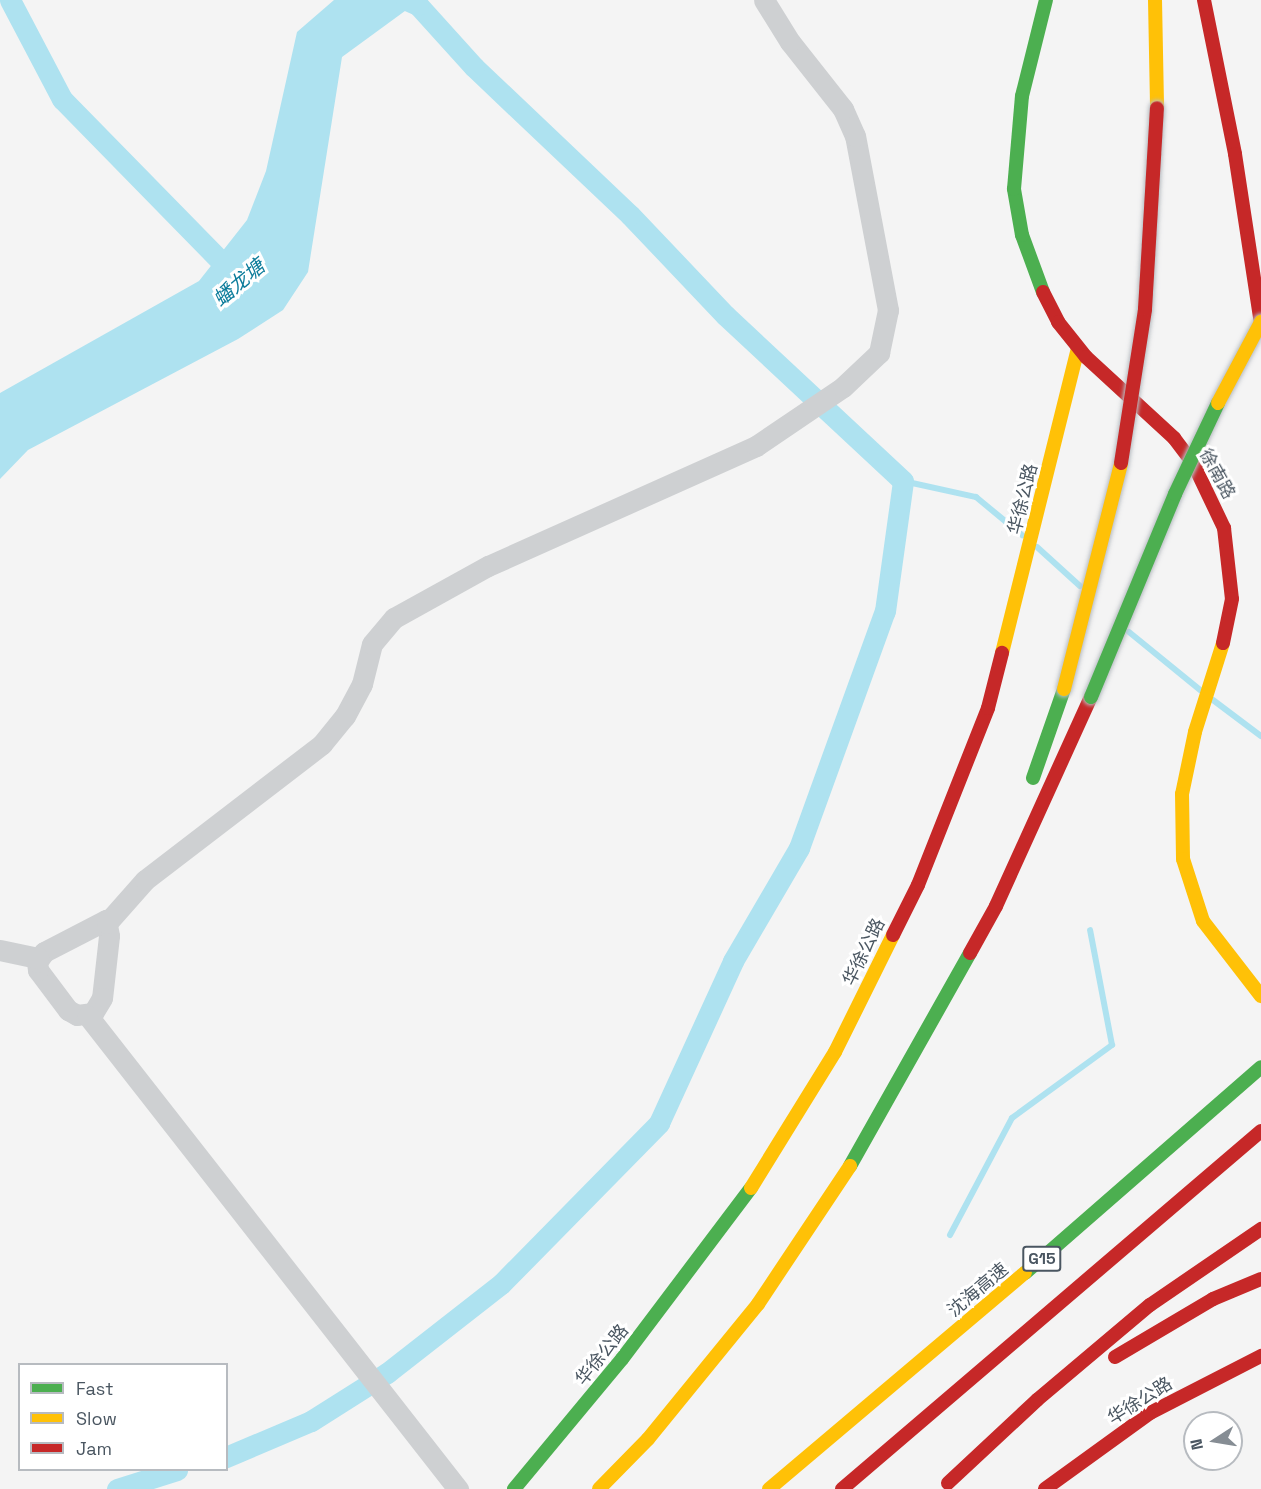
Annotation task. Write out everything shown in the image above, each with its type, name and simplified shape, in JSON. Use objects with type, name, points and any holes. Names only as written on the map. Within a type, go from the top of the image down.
[{"type":"main road","name":"徐南路","points":[[1046,0],[1022,96],[1014,189],[1022,235],[1036,280],[1058,322],[1078,349],[1174,438],[1212,496],[1224,528],[1231,563],[1232,599],[1217,668],[1195,732],[1182,794],[1180,827],[1191,891],[1203,921],[1220,948],[1261,996]]},
{"type":"main road","points":[[1029,790],[1064,689],[1114,501],[1131,405],[1145,309],[1157,108],[1155,0]]},
{"type":"main road","points":[[599,1489],[648,1439],[758,1304],[857,1155],[996,906],[1091,697],[1175,494],[1238,361],[1261,323],[1235,154],[1203,0]]},
{"type":"main road","name":"华徐公路","points":[[514,1489],[622,1359],[736,1212],[835,1052],[918,885],[988,708],[1078,349]]},
{"type":"main road","points":[[940,1007],[1017,824]]},
{"type":"main road","name":"沈海高速","points":[[769,1489],[820,1448],[1261,1067]]},
{"type":"main road","name":"G15","points":[[846,1486],[1261,1131]]},
{"type":"main road","points":[[944,1486],[1108,1339],[1203,1266],[1261,1229]]},
{"type":"main road","points":[[944,1486],[1120,1353],[1213,1299],[1261,1279]]},
{"type":"main road","name":"华徐公路","points":[[1046,1489],[1150,1413],[1261,1356]]},
{"type":"street","points":[[106,923],[145,880],[322,744],[345,716],[362,684],[372,644],[394,618],[449,585],[756,446],[798,420],[871,363],[884,341],[888,310],[880,254],[850,122],[790,42],[764,0]]},
{"type":"street","points":[[0,950],[39,958],[95,922],[103,920],[109,936],[102,998],[96,1011],[88,1016]]},
{"type":"street","points":[[39,958],[38,970],[68,1010],[88,1016],[458,1489]]},
{"type":"water","name":"蟠龙塘","points":[[334,0],[420,0],[342,57],[308,272],[283,310],[238,339],[28,450],[0,479],[0,393],[199,281],[247,220],[266,171],[297,32]]},
{"type":"waterway","name":"蟠龙塘","points":[[10,0],[62,99],[237,278]]},
{"type":"waterway","points":[[228,1456],[311,1421],[387,1373],[501,1284],[659,1123],[733,961],[799,848],[885,611],[903,481],[725,315],[630,215],[474,67],[418,5],[406,0]]},
{"type":"waterway","points":[[903,481],[976,497],[1022,535]]},
{"type":"waterway","points":[[1037,547],[1080,586]]},
{"type":"waterway","points":[[1129,632],[1200,690]]},
{"type":"waterway","points":[[1213,700],[1261,736]]},
{"type":"waterway","points":[[950,1235],[1012,1118],[1112,1045],[1090,930]]},
{"type":"waterway","points":[[117,1489],[174,1471]]},
{"type":"traffic: fast","points":[[1043,292],[1022,235],[1014,189],[1022,96],[1046,0]]},
{"type":"traffic: fast","points":[[1091,697],[1175,494],[1218,403]]},
{"type":"traffic: fast","points":[[1033,778],[1064,689]]},
{"type":"traffic: fast","points":[[850,1166],[970,953]]},
{"type":"traffic: fast","points":[[1025,1273],[1261,1067]]},
{"type":"traffic: fast","points":[[514,1489],[622,1359],[751,1188]]},
{"type":"traffic: slow","points":[[1155,0],[1157,108]]},
{"type":"traffic: slow","points":[[1218,403],[1261,322]]},
{"type":"traffic: slow","points":[[1002,653],[1078,349]]},
{"type":"traffic: slow","points":[[1064,689],[1121,463]]},
{"type":"traffic: slow","points":[[1223,643],[1195,732],[1182,794],[1183,859],[1203,921],[1261,996]]},
{"type":"traffic: slow","points":[[751,1188],[835,1052],[893,935]]},
{"type":"traffic: slow","points":[[599,1489],[648,1439],[758,1304],[850,1166]]},
{"type":"traffic: slow","points":[[769,1489],[1025,1273]]},
{"type":"traffic: jam","points":[[1204,0],[1235,154],[1261,324]]},
{"type":"traffic: jam","points":[[1121,463],[1145,309],[1157,108]]},
{"type":"traffic: jam","points":[[1043,292],[1058,322],[1086,357],[1174,438],[1194,465],[1224,528],[1232,599],[1223,643]]},
{"type":"traffic: jam","points":[[893,935],[918,885],[988,708],[1002,653]]},
{"type":"traffic: jam","points":[[970,953],[996,906],[1091,697]]},
{"type":"traffic: jam","points":[[842,1489],[1261,1131]]},
{"type":"traffic: jam","points":[[948,1483],[1037,1400],[1150,1305],[1261,1229]]},
{"type":"traffic: jam","points":[[1115,1357],[1213,1299],[1261,1279]]},
{"type":"traffic: jam","points":[[1045,1489],[1150,1413],[1261,1356]]}]
